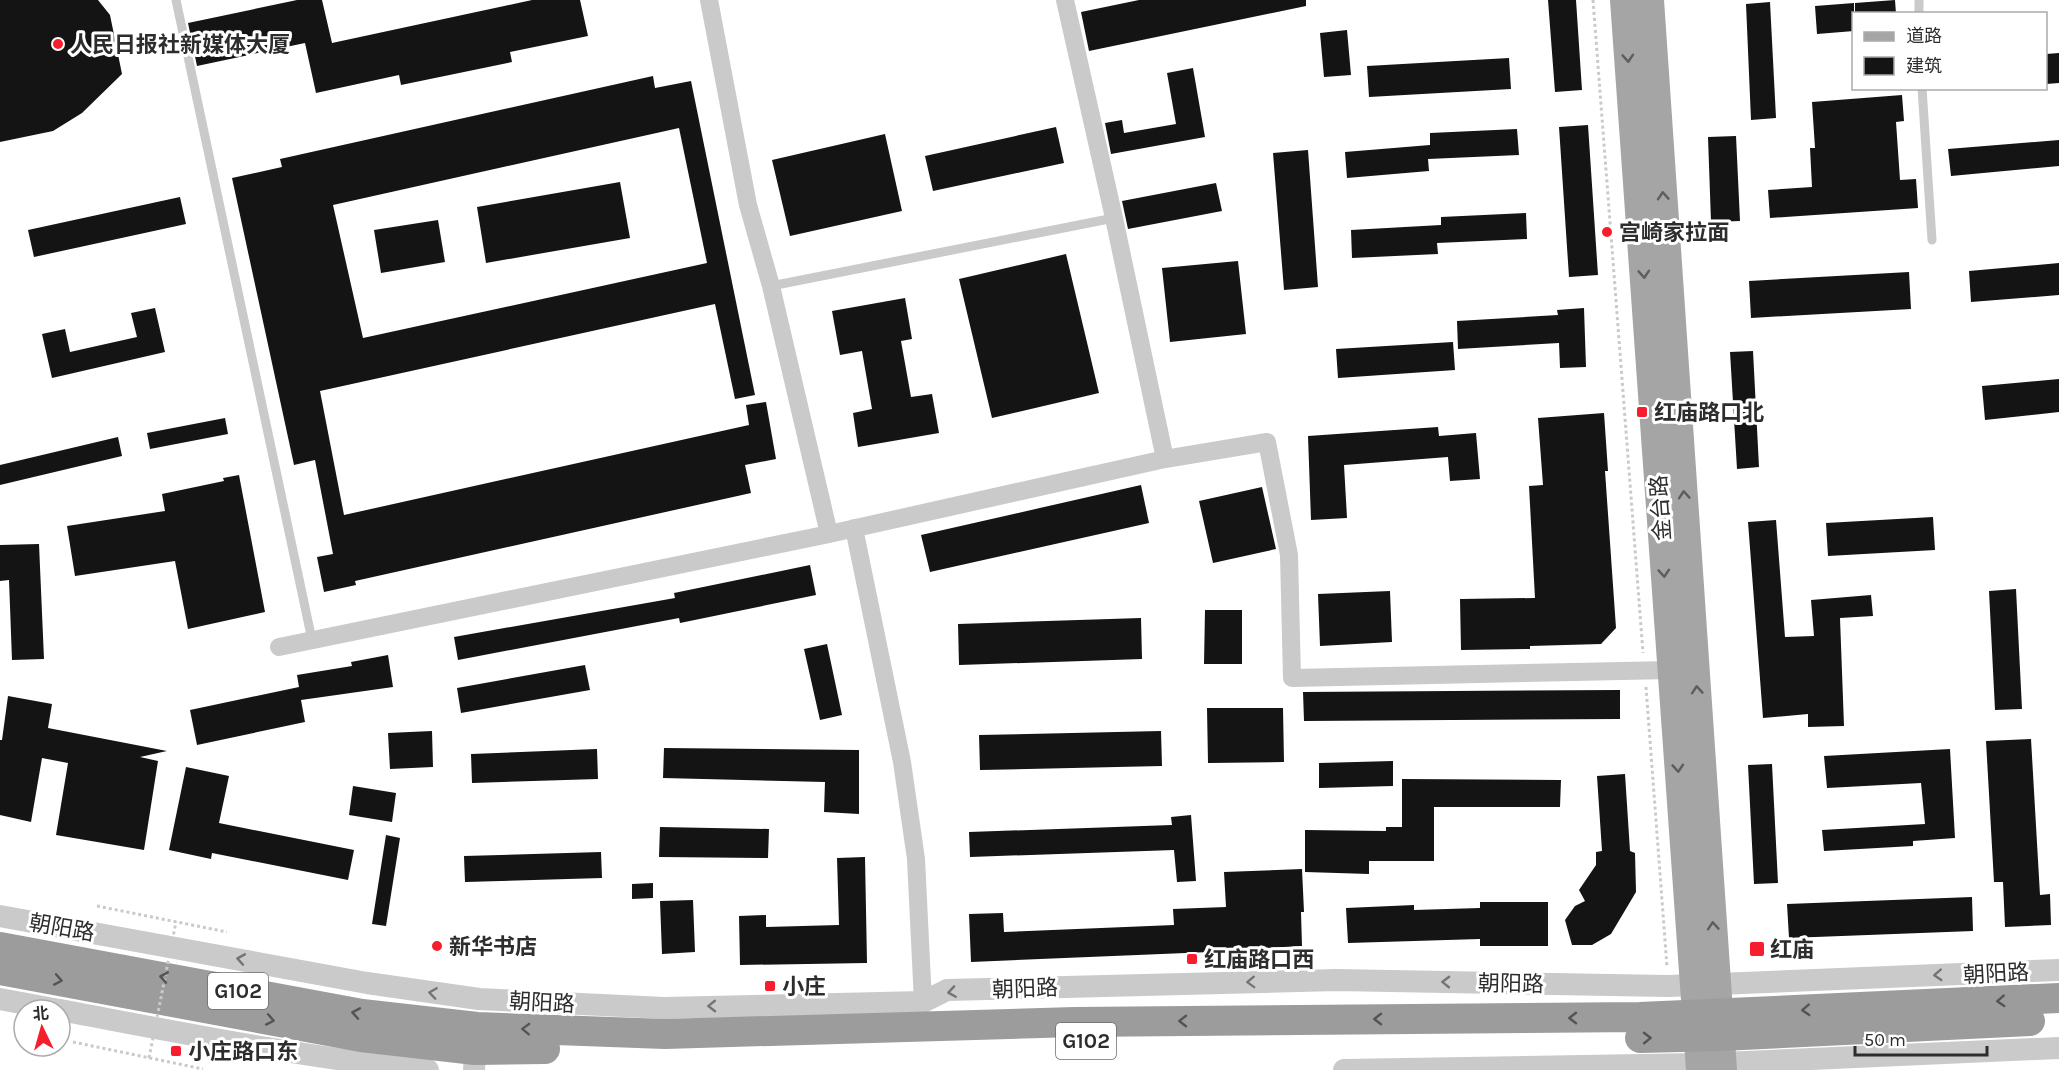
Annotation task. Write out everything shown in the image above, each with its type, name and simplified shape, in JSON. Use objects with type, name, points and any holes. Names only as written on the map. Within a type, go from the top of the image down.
[{"type":"highway","name":"朝阳路","points":[[0,947],[476,1037]]},
{"type":"highway","name":"朝阳路","points":[[0,970],[361,1037],[476,1037],[671,1048],[1705,1029],[2059,1019]]},
{"type":"highway","name":"朝阳路","points":[[1705,1029],[2059,998]]},
{"type":"main road","name":"金台路","points":[[1624,0],[1658,670],[1705,1029]]},
{"type":"main road","name":"金台路","points":[[1650,0],[1705,1029]]},
{"type":"street","points":[[709,0],[748,205],[771,286],[829,534]]},
{"type":"street","points":[[1065,0],[1165,459]]},
{"type":"street","points":[[279,647],[829,534],[1165,459],[1267,442],[1289,555],[1292,678],[1658,670]]},
{"type":"street","points":[[854,528],[902,762],[916,859],[923,1002]]},
{"type":"street","name":"朝阳路","points":[[0,916],[367,983],[476,1037],[664,1008],[923,1002],[947,990],[1337,980],[1705,1029],[2059,1048]]},
{"type":"street","name":"朝阳路","points":[[1344,1070],[1705,1029],[2059,970]]},
{"type":"street","points":[[72,1012],[380,1068],[428,1070]]},
{"type":"lane","points":[[176,0],[312,640]]},
{"type":"lane","points":[[1922,90],[1932,240]]},
{"type":"lane","points":[[771,286],[1114,218]]},
{"type":"path","points":[[1593,0],[1658,670],[1705,1029]]},
{"type":"path","points":[[97,906],[227,933]]},
{"type":"path","points":[[149,1058],[176,922]]},
{"type":"path","points":[[73,1042],[203,1069]]},
{"type":"building","name":"人民日报社新媒体大厦","points":[[0,0],[98,0],[110,15],[122,74],[82,113],[53,131],[0,142]]},
{"type":"building","points":[[297,0],[322,0],[332,43],[532,0],[580,0],[588,36],[510,52],[512,62],[401,85],[399,75],[316,93],[305,43],[197,66],[188,23]]},
{"type":"building","points":[[1139,0],[1306,0],[1306,6],[1089,51],[1081,12]]},
{"type":"building","points":[[1548,0],[1576,0],[1582,90],[1555,92]]},
{"type":"building","points":[[1895,0],[1896,12],[1855,12],[1855,3]]},
{"type":"building","points":[[1770,2],[1776,118],[1751,120],[1746,4]]},
{"type":"building","points":[[1854,3],[1852,31],[1817,34],[1815,6]]},
{"type":"building","points":[[1347,30],[1351,75],[1324,77],[1320,33]]},
{"type":"building","points":[[2059,53],[2059,83],[2047,84],[2047,54]]},
{"type":"building","points":[[1509,58],[1511,89],[1369,97],[1367,66]]},
{"type":"building","points":[[1193,68],[1205,137],[1111,154],[1105,123],[1122,120],[1124,133],[1176,124],[1167,73]]},
{"type":"building","points":[[653,76],[655,88],[691,81],[755,395],[735,399],[715,304],[320,391],[344,515],[749,425],[746,405],[766,402],[776,459],[745,465],[751,493],[355,581],[356,585],[324,592],[317,557],[333,554],[315,460],[294,465],[232,178],[282,167],[280,159]],"holes":[[[679,128],[707,263],[363,338],[333,205]]]},
{"type":"building","points":[[1902,95],[1904,121],[1896,122],[1900,180],[1916,179],[1918,208],[1770,218],[1768,190],[1812,187],[1810,148],[1815,148],[1812,102]]},
{"type":"building","points":[[1588,125],[1598,275],[1569,277],[1559,127]]},
{"type":"building","points":[[1056,127],[1064,163],[933,191],[925,156]]},
{"type":"building","points":[[1517,129],[1519,155],[1428,159],[1429,171],[1347,178],[1345,152],[1430,145],[1430,133]]},
{"type":"building","points":[[885,134],[902,211],[790,236],[772,160]]},
{"type":"building","points":[[1736,136],[1740,221],[1711,222],[1708,137]]},
{"type":"building","points":[[2059,140],[2059,166],[1951,176],[1948,149]]},
{"type":"building","points":[[1308,150],[1318,287],[1284,290],[1273,153]]},
{"type":"building","points":[[620,182],[630,238],[486,263],[477,207]]},
{"type":"building","points":[[1216,183],[1222,211],[1128,229],[1122,201]]},
{"type":"building","points":[[180,197],[186,224],[34,257],[28,230]]},
{"type":"building","points":[[1526,213],[1527,239],[1437,243],[1438,254],[1352,258],[1351,230],[1441,225],[1441,217]]},
{"type":"building","points":[[438,220],[445,262],[381,273],[374,230]]},
{"type":"building","points":[[1066,254],[1099,393],[992,418],[959,279]]},
{"type":"building","points":[[1238,261],[1246,334],[1170,342],[1162,268]]},
{"type":"building","points":[[2059,263],[2059,295],[1971,302],[1969,271]]},
{"type":"building","points":[[1909,272],[1911,309],[1751,318],[1749,281]]},
{"type":"building","points":[[905,298],[912,339],[901,341],[911,397],[932,394],[939,433],[858,447],[853,413],[872,409],[862,351],[840,355],[832,311]]},
{"type":"building","points":[[155,308],[165,352],[52,378],[42,334],[65,329],[70,352],[137,337],[131,313]]},
{"type":"building","points":[[1584,308],[1586,367],[1560,368],[1559,343],[1458,349],[1457,321],[1558,315],[1557,310]]},
{"type":"building","points":[[1453,342],[1455,370],[1338,378],[1336,349]]},
{"type":"building","points":[[1753,351],[1759,467],[1737,469],[1730,352]]},
{"type":"building","points":[[2059,379],[2059,412],[1985,420],[1982,386]]},
{"type":"building","points":[[1604,413],[1608,471],[1605,471],[1616,628],[1601,644],[1530,646],[1530,649],[1461,650],[1460,599],[1535,598],[1529,486],[1543,485],[1538,418]]},
{"type":"building","points":[[225,418],[228,434],[150,449],[147,433]]},
{"type":"building","points":[[1438,427],[1439,436],[1476,433],[1480,479],[1450,481],[1448,457],[1344,465],[1347,518],[1311,520],[1308,436]]},
{"type":"building","points":[[118,437],[122,456],[0,485],[0,465]]},
{"type":"building","points":[[239,475],[265,612],[188,629],[175,561],[75,576],[67,526],[165,511],[162,494],[224,481],[223,478]]},
{"type":"building","points":[[1141,485],[1149,523],[930,572],[921,535]]},
{"type":"building","points":[[1262,487],[1276,549],[1213,563],[1199,501]]},
{"type":"building","points":[[1933,517],[1935,550],[1828,556],[1826,523]]},
{"type":"building","points":[[1776,520],[1785,637],[1814,636],[1811,600],[1871,595],[1873,616],[1840,618],[1844,726],[1808,727],[1808,714],[1763,718],[1748,522]]},
{"type":"building","points":[[39,544],[44,659],[12,660],[9,580],[0,581],[0,545]]},
{"type":"building","points":[[810,565],[816,595],[680,623],[679,618],[458,660],[454,637],[675,598],[674,593]]},
{"type":"building","points":[[2016,589],[2022,709],[1995,710],[1989,591]]},
{"type":"building","points":[[1390,591],[1392,642],[1320,646],[1318,594]]},
{"type":"building","points":[[1205,610],[1242,610],[1242,664],[1204,664]]},
{"type":"building","points":[[1141,618],[1142,659],[959,665],[958,624]]},
{"type":"building","points":[[827,644],[842,715],[820,720],[804,649]]},
{"type":"building","points":[[388,655],[393,687],[301,700],[305,722],[197,745],[190,710],[299,687],[297,675],[352,666],[351,662]]},
{"type":"building","points":[[585,665],[590,690],[461,713],[457,688]]},
{"type":"building","points":[[1620,690],[1620,719],[1304,721],[1303,692]]},
{"type":"building","points":[[8,696],[52,704],[48,728],[167,751],[140,757],[158,761],[144,850],[56,835],[68,763],[42,758],[31,822],[0,815],[0,740],[2,740]]},
{"type":"building","points":[[1207,708],[1283,708],[1284,762],[1208,763]]},
{"type":"building","points":[[432,731],[433,767],[390,769],[388,733]]},
{"type":"building","points":[[1161,731],[1162,766],[980,770],[979,735]]},
{"type":"building","points":[[2031,739],[2040,895],[2050,894],[2051,925],[2005,927],[2003,882],[1994,882],[1986,741]]},
{"type":"building","points":[[664,748],[859,750],[859,814],[824,812],[825,782],[663,778]]},
{"type":"building","points":[[597,749],[598,779],[472,783],[471,754]]},
{"type":"building","points":[[1950,749],[1955,838],[1913,841],[1913,846],[1824,851],[1822,830],[1925,824],[1921,783],[1827,788],[1824,756]]},
{"type":"building","points":[[1393,761],[1393,786],[1319,788],[1319,763]]},
{"type":"building","points":[[1772,764],[1778,883],[1754,884],[1748,765]]},
{"type":"building","points":[[186,767],[229,776],[219,823],[354,850],[348,880],[212,853],[211,859],[169,850]]},
{"type":"building","points":[[1625,774],[1630,851],[1635,853],[1636,892],[1611,934],[1592,945],[1572,945],[1565,920],[1575,906],[1585,901],[1579,890],[1596,865],[1596,852],[1602,851],[1597,776]]},
{"type":"building","points":[[1402,779],[1561,780],[1560,807],[1434,807],[1434,861],[1369,861],[1369,874],[1305,872],[1305,830],[1386,831],[1386,827],[1402,827]]},
{"type":"building","points":[[353,786],[396,793],[392,822],[349,815]]},
{"type":"building","points":[[1191,815],[1196,881],[1177,882],[1174,850],[970,857],[969,832],[1172,825],[1171,817]]},
{"type":"building","points":[[660,827],[769,829],[768,858],[659,857]]},
{"type":"building","points":[[386,835],[400,838],[386,926],[372,924]]},
{"type":"building","points":[[601,852],[602,878],[465,882],[464,856]]},
{"type":"building","points":[[865,857],[867,963],[740,965],[739,916],[766,915],[766,927],[839,925],[837,858]]},
{"type":"building","points":[[1302,869],[1304,912],[1301,912],[1302,946],[971,962],[969,914],[1003,913],[1004,932],[1174,925],[1173,909],[1226,907],[1224,872]]},
{"type":"building","points":[[653,883],[653,898],[632,899],[632,884]]},
{"type":"building","points":[[1972,897],[1973,931],[1789,938],[1787,904]]},
{"type":"building","points":[[693,900],[695,952],[662,954],[660,901]]},
{"type":"building","points":[[1480,902],[1548,902],[1548,946],[1480,946],[1480,939],[1348,943],[1346,908],[1414,905],[1414,910],[1480,908]]},
{"type":"place","name":"人民日报社新媒体大厦","points":[[58,44]]},
{"type":"place","name":"宫崎家拉面","points":[[1607,232]]},
{"type":"place","name":"红庙路口北","points":[[1642,412]]},
{"type":"place","name":"新华书店","points":[[437,946]]},
{"type":"place","name":"红庙","points":[[1757,949]]},
{"type":"place","name":"红庙路口西","points":[[1192,959]]},
{"type":"place","name":"小庄","points":[[770,986]]},
{"type":"place","name":"小庄路口东","points":[[176,1051]]}]
